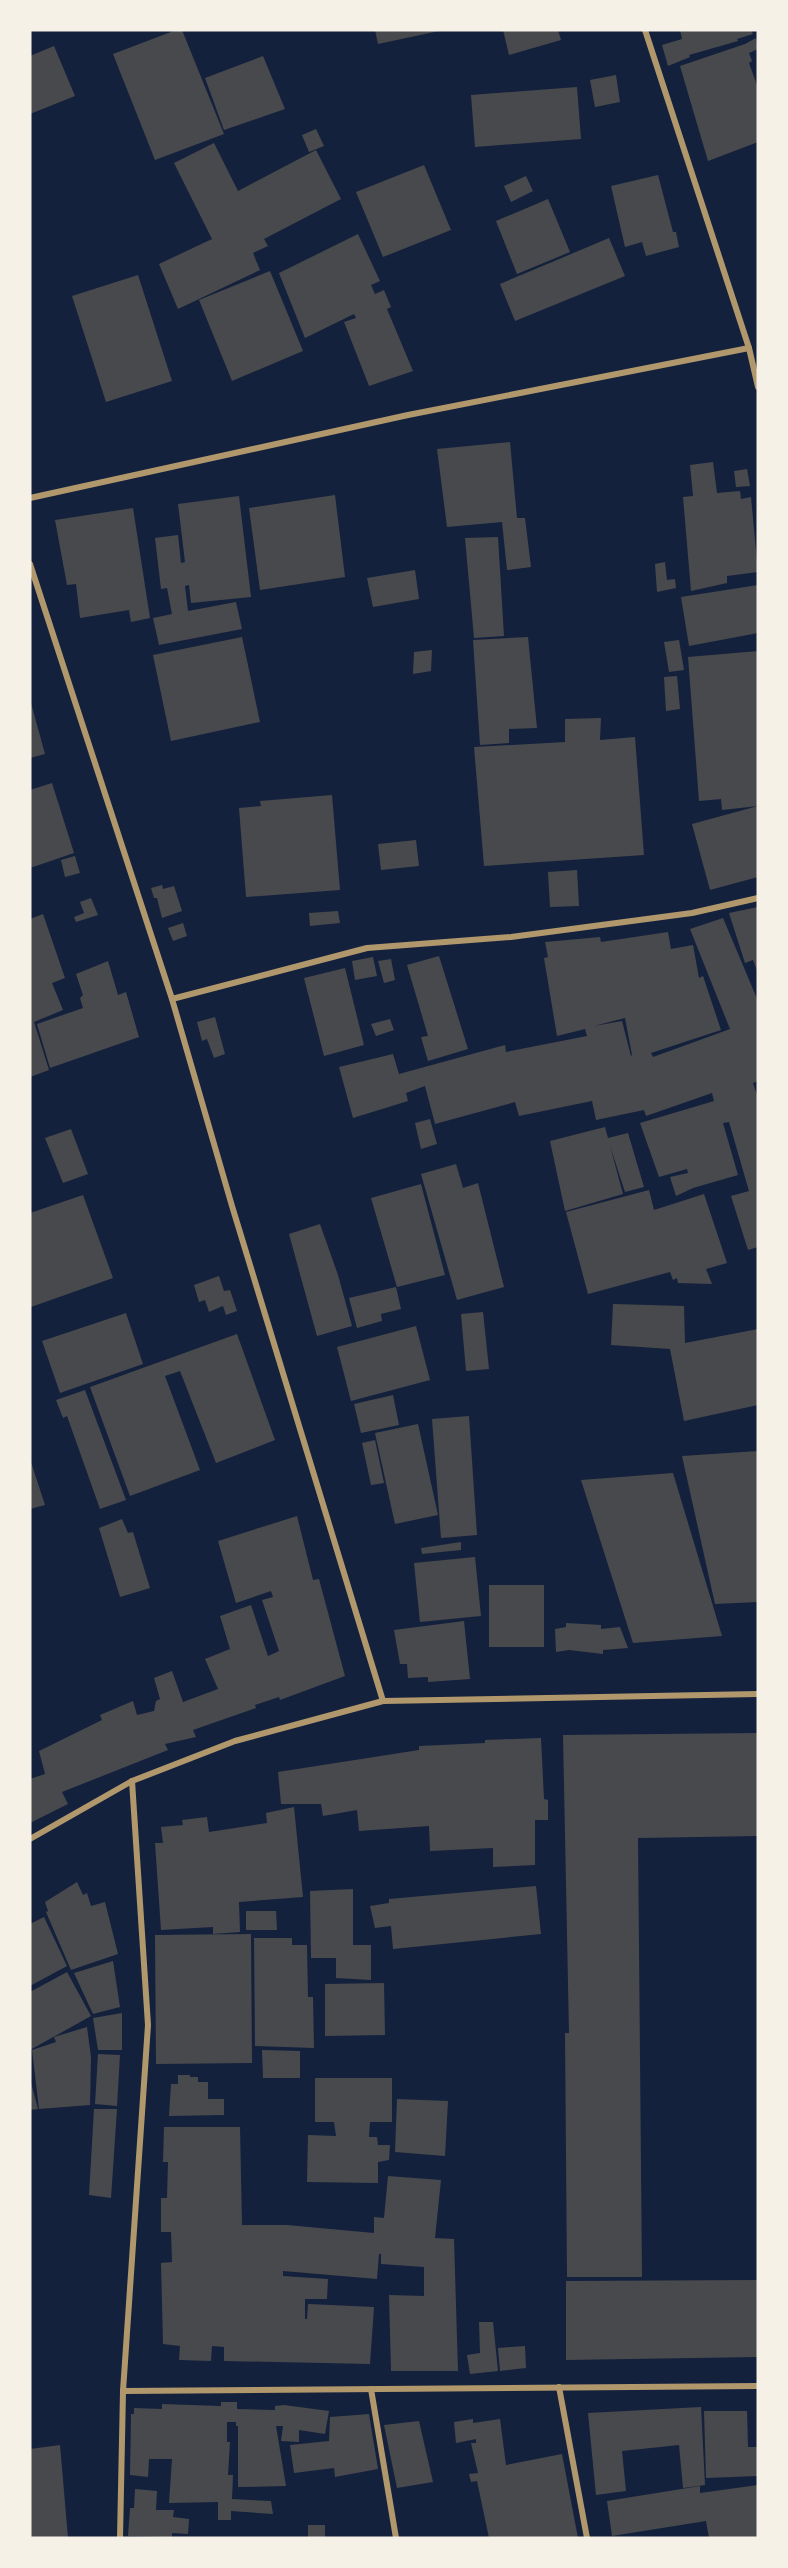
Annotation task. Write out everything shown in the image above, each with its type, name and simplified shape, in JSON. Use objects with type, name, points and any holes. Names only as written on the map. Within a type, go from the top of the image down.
[{"type":"street","points":[[645,30],[749,348],[758,387]]},
{"type":"street","points":[[30,498],[408,415],[749,348]]},
{"type":"street","points":[[30,564],[172,999],[383,1701]]},
{"type":"street","points":[[172,999],[366,948],[511,937],[681,915],[758,898]]},
{"type":"street","points":[[30,1839],[132,1781],[236,1741],[383,1701],[758,1694]]},
{"type":"street","points":[[120,2538],[123,2391],[148,2025],[132,1781]]},
{"type":"street","points":[[123,2391],[758,2386]]},
{"type":"street","points":[[559,2387],[587,2538]]},
{"type":"street","points":[[371,2389],[396,2538]]},
{"type":"building","points":[[176,30],[182,30],[224,134],[155,160],[113,54]]},
{"type":"building","points":[[375,30],[439,30],[439,31],[378,44]]},
{"type":"building","points":[[503,30],[558,30],[561,40],[509,55]]},
{"type":"building","points":[[680,30],[751,30],[753,34],[737,39],[738,41],[689,55],[690,57],[668,66],[662,45],[682,39]]},
{"type":"building","points":[[756,38],[758,49],[749,53],[752,61],[749,63],[758,88],[758,142],[708,161],[680,66],[745,44]]},
{"type":"building","points":[[54,46],[75,96],[30,114],[30,56]]},
{"type":"building","points":[[263,56],[285,109],[224,130],[205,78]]},
{"type":"building","points":[[616,75],[620,102],[595,107],[590,80]]},
{"type":"building","points":[[577,87],[581,139],[475,147],[471,95]]},
{"type":"building","points":[[316,129],[324,146],[309,152],[302,135]]},
{"type":"building","points":[[214,143],[238,191],[316,150],[341,199],[264,239],[268,246],[253,253],[260,270],[178,309],[159,264],[212,239],[174,163]]},
{"type":"building","points":[[424,165],[451,230],[383,257],[356,192]]},
{"type":"building","points":[[658,175],[679,247],[646,256],[642,242],[625,247],[611,186]]},
{"type":"building","points":[[526,176],[533,191],[511,202],[504,186]]},
{"type":"building","points":[[548,199],[570,252],[517,274],[496,221]]},
{"type":"building","points":[[358,234],[380,281],[371,285],[375,294],[384,290],[391,307],[387,309],[413,371],[369,386],[344,322],[356,318],[354,314],[305,338],[279,273]]},
{"type":"building","points":[[609,238],[625,276],[515,321],[500,284]]},
{"type":"building","points":[[270,271],[303,351],[232,381],[199,300]]},
{"type":"building","points":[[138,275],[172,381],[106,402],[72,296]]},
{"type":"building","points":[[510,442],[517,518],[525,518],[531,567],[507,570],[502,522],[447,527],[437,449]]},
{"type":"building","points":[[713,462],[717,493],[740,491],[741,499],[751,497],[758,572],[727,576],[727,583],[691,591],[683,497],[693,496],[690,465]]},
{"type":"building","points":[[747,469],[750,486],[736,487],[734,471]]},
{"type":"building","points":[[335,495],[345,577],[260,590],[249,508]]},
{"type":"building","points":[[239,496],[251,597],[191,603],[189,585],[185,586],[188,611],[236,602],[242,629],[159,645],[153,618],[172,614],[167,588],[161,589],[155,538],[178,535],[181,563],[185,562],[178,504]]},
{"type":"building","points":[[133,508],[150,618],[131,622],[129,610],[80,618],[76,584],[67,585],[55,520]]},
{"type":"building","points":[[498,537],[504,636],[474,638],[465,538]]},
{"type":"building","points":[[665,562],[667,580],[675,579],[676,588],[657,592],[655,564]]},
{"type":"building","points":[[415,570],[419,599],[373,607],[367,578]]},
{"type":"building","points":[[758,585],[758,633],[689,646],[681,597]]},
{"type":"building","points":[[242,637],[260,722],[171,741],[153,655]]},
{"type":"building","points":[[528,637],[537,728],[509,729],[509,743],[480,745],[473,640]]},
{"type":"building","points":[[679,640],[684,670],[669,672],[664,642]]},
{"type":"building","points":[[432,650],[431,671],[413,674],[414,652]]},
{"type":"building","points":[[758,651],[758,806],[722,810],[721,799],[699,801],[688,657]]},
{"type":"building","points":[[677,676],[680,709],[666,711],[664,677]]},
{"type":"building","points":[[30,704],[45,754],[30,758]]},
{"type":"building","points":[[601,718],[600,740],[635,737],[644,855],[484,866],[474,747],[565,742],[565,719]]},
{"type":"building","points":[[52,783],[74,853],[30,868],[30,790]]},
{"type":"building","points":[[332,795],[340,890],[246,897],[239,808],[261,806],[260,801]]},
{"type":"building","points":[[758,806],[758,877],[710,890],[692,824]]},
{"type":"building","points":[[416,840],[419,866],[381,870],[378,844]]},
{"type":"building","points":[[75,856],[80,873],[65,877],[61,860]]},
{"type":"building","points":[[577,870],[579,906],[550,907],[548,872]]},
{"type":"building","points":[[162,885],[163,889],[174,886],[182,911],[162,918],[157,898],[154,898],[151,888]]},
{"type":"building","points":[[91,898],[98,915],[76,922],[74,917],[84,913],[80,902]]},
{"type":"building","points":[[758,907],[758,973],[753,960],[745,963],[729,913]]},
{"type":"building","points":[[338,911],[340,923],[310,926],[309,913]]},
{"type":"building","points":[[43,914],[65,978],[52,983],[63,1010],[34,1022],[49,1070],[30,1077],[30,919]]},
{"type":"building","points":[[723,918],[758,1001],[758,1081],[753,1083],[758,1098],[758,1247],[748,1250],[731,1196],[749,1191],[729,1122],[723,1123],[738,1175],[693,1188],[676,1196],[670,1177],[688,1173],[687,1169],[659,1177],[640,1123],[714,1101],[712,1093],[646,1116],[644,1110],[596,1120],[592,1101],[519,1116],[515,1102],[435,1124],[425,1086],[406,1093],[408,1101],[353,1118],[339,1067],[393,1054],[399,1074],[505,1045],[506,1052],[587,1036],[585,1029],[557,1036],[544,958],[548,957],[545,942],[600,937],[601,942],[668,932],[671,949],[693,945],[699,978],[703,976],[721,1030],[651,1053],[653,1057],[730,1029],[690,929]],"holes":[[[625,1018],[632,1055],[622,1021],[594,1026]]]},
{"type":"building","points":[[183,923],[187,936],[173,941],[168,928]]},
{"type":"building","points":[[439,956],[468,1049],[428,1061],[421,1037],[428,1036],[407,965]]},
{"type":"building","points":[[373,957],[377,976],[355,980],[352,961]]},
{"type":"building","points":[[391,959],[395,980],[384,983],[378,961]]},
{"type":"building","points":[[108,961],[118,995],[126,992],[139,1037],[50,1068],[37,1024],[83,1008],[80,998],[83,995],[76,974]]},
{"type":"building","points":[[345,968],[364,1045],[324,1056],[304,978]]},
{"type":"building","points":[[215,1017],[225,1054],[214,1058],[207,1039],[202,1041],[197,1022]]},
{"type":"building","points":[[390,1019],[394,1030],[376,1036],[371,1024]]},
{"type":"building","points":[[430,1119],[437,1144],[421,1149],[415,1123]]},
{"type":"building","points":[[605,1127],[608,1138],[628,1133],[644,1187],[625,1192],[610,1146],[623,1194],[565,1211],[550,1141]]},
{"type":"building","points":[[71,1129],[88,1174],[63,1183],[45,1138]]},
{"type":"building","points":[[456,1164],[463,1188],[478,1183],[504,1287],[457,1300],[421,1174]]},
{"type":"building","points":[[421,1184],[445,1275],[397,1287],[371,1198]]},
{"type":"building","points":[[649,1190],[654,1210],[704,1194],[727,1263],[706,1269],[712,1284],[678,1283],[677,1278],[673,1280],[670,1272],[588,1294],[566,1212]]},
{"type":"building","points":[[83,1195],[113,1278],[31,1307],[30,1213]]},
{"type":"building","points":[[320,1224],[338,1275],[352,1326],[317,1336],[289,1234]]},
{"type":"building","points":[[219,1276],[224,1291],[230,1290],[237,1311],[226,1315],[223,1306],[209,1312],[205,1300],[199,1302],[194,1285]]},
{"type":"building","points":[[396,1287],[401,1309],[381,1314],[382,1321],[357,1328],[349,1298]]},
{"type":"building","points":[[613,1304],[684,1306],[685,1343],[758,1329],[758,1405],[684,1421],[670,1349],[611,1345]]},
{"type":"building","points":[[483,1312],[489,1369],[466,1371],[461,1314]]},
{"type":"building","points":[[126,1313],[143,1364],[60,1393],[42,1341]]},
{"type":"building","points":[[416,1326],[430,1380],[351,1401],[337,1347]]},
{"type":"building","points":[[237,1334],[275,1440],[216,1463],[180,1371],[165,1376],[200,1470],[130,1496],[90,1387]]},
{"type":"building","points":[[85,1390],[126,1500],[100,1509],[67,1416],[63,1418],[56,1400]]},
{"type":"building","points":[[393,1395],[399,1425],[361,1433],[354,1404]]},
{"type":"building","points":[[469,1416],[477,1535],[441,1538],[432,1419]]},
{"type":"building","points":[[418,1424],[438,1515],[395,1524],[375,1433]]},
{"type":"building","points":[[375,1440],[384,1483],[371,1485],[362,1443]]},
{"type":"building","points":[[758,1451],[758,1602],[715,1604],[682,1456]]},
{"type":"building","points":[[30,1459],[45,1505],[30,1509]]},
{"type":"building","points":[[673,1473],[722,1636],[633,1643],[581,1480]]},
{"type":"building","points":[[297,1516],[313,1580],[319,1579],[345,1676],[280,1700],[279,1697],[255,1705],[256,1708],[193,1730],[196,1737],[165,1744],[168,1750],[62,1792],[68,1804],[30,1823],[30,1779],[45,1774],[39,1751],[102,1720],[100,1715],[133,1701],[137,1715],[154,1711],[156,1701],[160,1699],[154,1678],[172,1671],[183,1702],[218,1689],[205,1659],[230,1649],[220,1616],[251,1605],[268,1656],[279,1651],[262,1600],[273,1597],[271,1591],[236,1603],[218,1541]]},
{"type":"building","points":[[122,1519],[128,1533],[133,1532],[150,1588],[120,1597],[99,1528]]},
{"type":"building","points":[[461,1542],[461,1550],[422,1554],[421,1548]]},
{"type":"building","points":[[475,1557],[481,1616],[420,1622],[414,1563]]},
{"type":"building","points":[[489,1585],[544,1585],[544,1647],[489,1647]]},
{"type":"building","points":[[464,1621],[470,1679],[428,1682],[428,1677],[408,1678],[407,1664],[400,1664],[394,1630]]},
{"type":"building","points":[[566,1623],[601,1625],[601,1629],[620,1627],[628,1648],[603,1650],[603,1654],[569,1650],[556,1652],[555,1629],[566,1627]]},
{"type":"building","points":[[758,1733],[758,1836],[638,1838],[642,2277],[567,2277],[565,2033],[569,2033],[563,1735]]},
{"type":"building","points":[[541,1738],[544,1799],[548,1800],[548,1820],[535,1820],[535,1865],[493,1867],[493,1848],[430,1851],[429,1826],[359,1831],[357,1810],[323,1816],[321,1804],[281,1804],[278,1772],[419,1750],[419,1746]]},
{"type":"building","points":[[294,1807],[303,1897],[239,1902],[240,1932],[213,1934],[213,1927],[161,1930],[155,1843],[163,1843],[161,1827],[183,1825],[182,1820],[207,1817],[209,1832],[267,1823],[266,1813]]},
{"type":"building","points":[[77,1882],[83,1895],[87,1893],[91,1906],[105,1902],[118,1954],[71,1970],[46,1912],[48,1911],[45,1902]]},
{"type":"building","points":[[536,1886],[541,1934],[393,1949],[391,1926],[375,1928],[370,1906],[389,1903],[389,1899]]},
{"type":"building","points":[[353,1889],[353,1945],[371,1945],[371,1980],[336,1978],[336,1958],[311,1958],[310,1891]]},
{"type":"building","points":[[246,1911],[276,1911],[277,1930],[246,1930]]},
{"type":"building","points":[[44,1917],[67,1966],[30,1986],[30,1924]]},
{"type":"building","points":[[251,1934],[252,2063],[156,2064],[155,1935]]},
{"type":"building","points":[[254,1938],[292,1938],[292,1945],[307,1945],[308,1997],[313,1997],[314,2048],[255,2046]]},
{"type":"building","points":[[113,1961],[120,2007],[93,2014],[74,1973]]},
{"type":"building","points":[[67,1972],[91,2016],[30,2050],[30,1992]]},
{"type":"building","points":[[384,1983],[385,2035],[325,2036],[325,1984]]},
{"type":"building","points":[[122,2013],[122,2050],[98,2050],[93,2018]]},
{"type":"building","points":[[87,2027],[91,2057],[90,2105],[39,2109],[32,2050],[56,2042],[54,2037]]},
{"type":"building","points":[[262,2050],[300,2051],[300,2078],[263,2078]]},
{"type":"building","points":[[98,2054],[120,2055],[117,2106],[95,2104]]},
{"type":"building","points":[[178,2075],[190,2075],[190,2077],[198,2077],[198,2082],[208,2082],[208,2099],[224,2099],[224,2115],[169,2116],[171,2084],[178,2084]]},
{"type":"building","points":[[315,2078],[392,2078],[392,2122],[370,2122],[369,2137],[377,2137],[378,2145],[390,2145],[389,2160],[378,2162],[378,2183],[307,2182],[308,2135],[336,2136],[334,2122],[315,2122]]},
{"type":"building","points":[[30,2079],[38,2109],[30,2110]]},
{"type":"building","points":[[397,2099],[448,2101],[445,2156],[395,2152]]},
{"type":"building","points":[[94,2109],[117,2109],[111,2198],[89,2195]]},
{"type":"building","points":[[164,2127],[240,2127],[242,2225],[287,2225],[374,2233],[374,2217],[384,2218],[388,2176],[441,2180],[435,2238],[454,2239],[458,2371],[391,2371],[389,2295],[424,2296],[424,2267],[381,2264],[381,2254],[379,2254],[377,2279],[283,2271],[283,2276],[328,2279],[327,2299],[305,2299],[305,2319],[307,2319],[308,2304],[374,2307],[370,2364],[224,2361],[224,2347],[212,2346],[211,2361],[179,2360],[180,2346],[163,2344],[161,2263],[172,2262],[171,2232],[161,2232],[161,2198],[167,2198],[168,2162],[163,2162]]},
{"type":"building","points":[[758,2280],[758,2357],[566,2360],[566,2281]]},
{"type":"building","points":[[479,2322],[493,2322],[498,2371],[470,2374],[467,2355],[480,2353]]},
{"type":"building","points":[[525,2346],[526,2368],[500,2371],[498,2348]]},
{"type":"building","points":[[221,2402],[237,2402],[237,2409],[275,2410],[275,2406],[284,2405],[329,2411],[325,2434],[299,2430],[299,2442],[281,2441],[283,2426],[276,2426],[286,2486],[238,2487],[238,2426],[236,2422],[227,2422],[227,2442],[230,2442],[228,2475],[233,2475],[232,2499],[271,2501],[273,2514],[231,2511],[231,2520],[218,2520],[218,2502],[169,2503],[172,2459],[149,2459],[148,2477],[130,2475],[131,2414],[134,2414],[134,2408],[162,2409],[162,2404],[221,2406]]},
{"type":"building","points":[[701,2407],[705,2485],[683,2488],[679,2445],[622,2451],[626,2491],[596,2495],[588,2413]]},
{"type":"building","points":[[704,2411],[747,2411],[748,2447],[758,2447],[758,2476],[706,2478]]},
{"type":"building","points":[[369,2414],[378,2469],[335,2477],[334,2468],[294,2473],[290,2445],[329,2441],[330,2417]]},
{"type":"building","points":[[473,2419],[473,2423],[500,2419],[506,2465],[562,2454],[578,2538],[489,2538],[477,2481],[471,2482],[469,2474],[478,2473],[471,2443],[476,2443],[476,2439],[456,2443],[454,2422]]},
{"type":"building","points":[[419,2421],[433,2482],[397,2488],[384,2425]]},
{"type":"building","points":[[60,2445],[68,2538],[30,2538],[30,2449]]},
{"type":"building","points":[[758,2485],[758,2538],[709,2538],[706,2521],[612,2536],[607,2501],[700,2486],[700,2493]]},
{"type":"building","points":[[135,2489],[157,2491],[156,2510],[174,2510],[173,2517],[189,2519],[188,2534],[172,2533],[172,2537],[128,2536],[130,2508],[134,2508]]},
{"type":"building","points":[[308,2525],[325,2525],[325,2538],[308,2538]]}]
